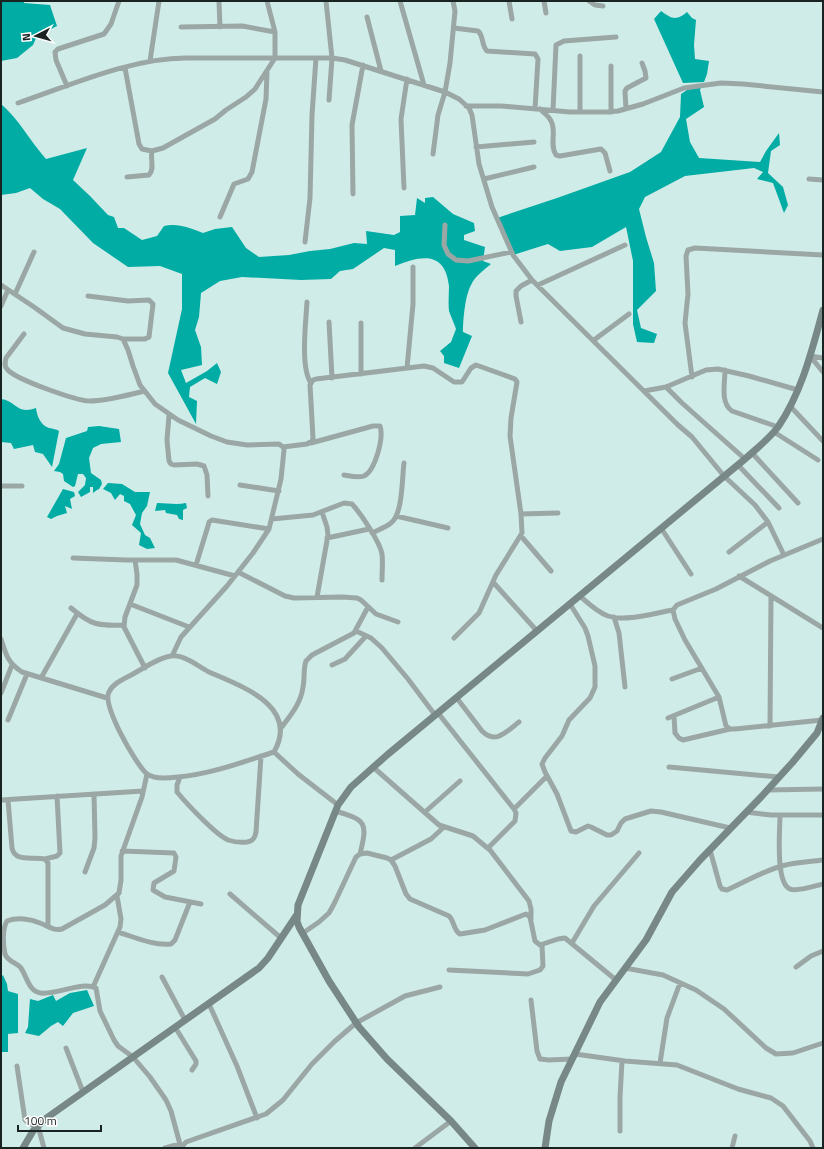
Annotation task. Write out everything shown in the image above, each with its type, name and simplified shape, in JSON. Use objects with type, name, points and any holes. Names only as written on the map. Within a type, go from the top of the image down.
[{"type":"street","points":[[67,86],[56,60],[55,52],[104,34],[111,24],[119,1]]},
{"type":"street","points":[[150,61],[159,1]]},
{"type":"street","points":[[219,1],[220,27]]},
{"type":"street","points":[[125,68],[139,144],[142,149],[152,151],[163,148],[205,125],[246,98],[255,89],[275,58],[275,32],[267,1]]},
{"type":"street","points":[[326,1],[332,58],[329,100]]},
{"type":"street","points":[[400,1],[424,85]]},
{"type":"street","points":[[433,154],[438,115],[445,92],[450,63],[455,11],[453,1]]},
{"type":"street","points":[[509,1],[512,19]]},
{"type":"street","points":[[544,1],[546,13]]},
{"type":"street","points":[[589,1],[595,5],[603,6]]},
{"type":"street","points":[[367,17],[381,71]]},
{"type":"street","points":[[181,27],[249,27],[275,32]]},
{"type":"street","points":[[454,28],[478,31],[480,33],[484,48],[487,51],[535,54],[538,59],[538,109]]},
{"type":"street","points":[[553,110],[556,45],[559,42],[564,41],[616,37]]},
{"type":"street","points":[[580,56],[580,112]]},
{"type":"street","points":[[18,103],[125,68],[150,61],[172,58],[332,58],[345,60],[407,79],[445,92],[459,99],[472,115],[479,164],[492,207],[515,259],[532,280],[692,437],[724,476],[748,497],[768,522],[784,555]]},
{"type":"street","points":[[305,242],[310,198],[312,115],[316,58]]},
{"type":"street","points":[[626,109],[625,91],[627,88],[646,78],[642,63]]},
{"type":"street","points":[[352,194],[352,125],[363,66]]},
{"type":"street","points":[[611,66],[611,112]]},
{"type":"street","points":[[220,217],[234,184],[248,179],[252,172],[266,99],[267,71]]},
{"type":"street","points":[[404,188],[401,119],[407,79]]},
{"type":"street","points":[[466,106],[491,105],[580,112],[611,112],[626,109],[684,88],[711,84],[743,84],[823,92]]},
{"type":"street","points":[[538,109],[549,117],[552,123],[553,148],[556,155],[560,156],[602,149],[605,153],[610,171]]},
{"type":"street","points":[[476,147],[534,142]]},
{"type":"street","points":[[127,177],[146,176],[152,173],[152,151]]},
{"type":"street","points":[[484,179],[534,167]]},
{"type":"street","points":[[809,179],[823,180]]},
{"type":"street","points":[[445,225],[444,244],[448,254],[456,260],[468,261],[511,252]]},
{"type":"street","points":[[538,285],[625,245]]},
{"type":"street","points":[[692,376],[685,323],[688,294],[686,256],[688,250],[695,248],[823,255]]},
{"type":"street","points":[[14,294],[34,252]]},
{"type":"street","points":[[406,368],[413,304],[412,267]]},
{"type":"street","points":[[521,322],[516,291],[521,286],[532,280]]},
{"type":"street","points":[[1,285],[58,326],[68,330],[85,334],[117,337],[123,339],[145,339],[149,337],[153,304],[149,300],[128,301],[88,296]]},
{"type":"street","points":[[1,306],[8,290]]},
{"type":"street","points":[[307,302],[305,359],[307,374],[311,383],[314,438],[310,443]]},
{"type":"street","points":[[23,1148],[38,1126],[45,1119],[259,968],[268,958],[296,916],[298,906],[337,808],[351,787],[456,697],[738,465],[776,429],[798,390],[810,356],[820,334],[823,313]]},
{"type":"street","points":[[594,340],[629,314]]},
{"type":"street","points":[[330,322],[332,378]]},
{"type":"street","points":[[361,323],[361,374]]},
{"type":"street","points":[[24,334],[6,358],[5,362],[6,369],[9,372],[21,378],[57,393],[89,401],[108,399],[145,391]]},
{"type":"street","points":[[123,339],[137,377],[155,404],[195,429],[227,442],[248,445],[279,444],[283,447],[310,443],[373,426],[380,426],[381,434],[379,447],[368,474],[361,477],[344,475]]},
{"type":"street","points":[[810,356],[823,358]]},
{"type":"street","points":[[810,356],[823,372]]},
{"type":"street","points":[[311,383],[316,379],[406,368],[430,367],[456,382],[462,382],[471,368],[476,365],[515,379],[517,382],[511,418],[510,436],[523,529],[521,536],[493,582],[479,613],[454,638]]},
{"type":"street","points":[[644,391],[666,387],[706,370],[718,369],[798,390]]},
{"type":"street","points":[[725,370],[724,400],[728,408],[776,429],[818,460]]},
{"type":"street","points":[[666,387],[745,459]]},
{"type":"street","points":[[790,406],[823,441]]},
{"type":"street","points":[[169,414],[169,461],[174,465],[197,464],[204,466],[207,475],[208,496]]},
{"type":"street","points":[[172,656],[177,643],[189,627],[236,574],[253,553],[269,529],[279,491],[283,466],[283,447]]},
{"type":"street","points":[[752,452],[798,503]]},
{"type":"street","points":[[327,538],[370,531],[391,523],[396,516],[399,507],[404,463]]},
{"type":"street","points":[[738,465],[779,508]]},
{"type":"street","points":[[240,485],[279,491]]},
{"type":"street","points":[[1,486],[22,486]]},
{"type":"street","points":[[272,519],[313,515],[344,503],[349,503],[356,508],[380,548],[382,554],[382,580]]},
{"type":"street","points":[[317,597],[327,538],[327,527],[322,512]]},
{"type":"street","points":[[521,514],[558,513]]},
{"type":"street","points":[[396,516],[448,528]]},
{"type":"street","points":[[196,565],[208,526],[212,520],[269,529]]},
{"type":"street","points":[[729,552],[768,522]]},
{"type":"street","points":[[661,528],[691,574]]},
{"type":"street","points":[[521,536],[551,572]]},
{"type":"street","points":[[580,596],[599,611],[614,617],[634,617],[673,610],[677,605],[716,589],[739,576],[823,539]]},
{"type":"street","points":[[73,558],[135,560],[171,559],[236,574],[285,596],[294,598],[357,598],[379,616],[398,622]]},
{"type":"street","points":[[135,560],[137,585],[125,617],[124,625],[127,635],[145,668]]},
{"type":"street","points":[[739,576],[823,628]]},
{"type":"street","points":[[493,582],[537,631]]},
{"type":"street","points":[[770,726],[771,596]]},
{"type":"street","points":[[130,604],[189,627]]},
{"type":"street","points":[[570,604],[585,628],[588,636],[596,666],[595,687],[590,698],[569,720],[562,736],[543,760],[543,767],[559,799],[569,828],[573,832],[578,832],[588,826],[611,835],[617,831],[625,819],[651,811],[730,828]]},
{"type":"street","points":[[281,728],[293,713],[300,700],[304,684],[305,666],[308,658],[350,636],[356,631],[368,607]]},
{"type":"street","points":[[71,608],[77,614],[94,624],[104,626],[124,625]]},
{"type":"street","points":[[673,610],[675,619],[685,640],[719,697],[724,723],[730,729]]},
{"type":"street","points":[[41,678],[77,614]]},
{"type":"street","points":[[614,617],[619,634],[625,686]]},
{"type":"street","points":[[356,631],[378,644],[398,666],[514,808],[516,813],[515,821],[488,848]]},
{"type":"street","points":[[332,665],[345,659],[366,636]]},
{"type":"street","points":[[1,639],[7,657],[12,665],[27,674],[107,698]]},
{"type":"street","points":[[178,656],[260,697],[276,713],[281,728],[278,745],[274,752],[224,768],[190,776],[155,777],[147,774],[136,760],[115,723],[107,698],[109,692],[121,680],[145,668],[164,658],[178,656]]},
{"type":"street","points":[[1,693],[4,678],[12,665]]},
{"type":"street","points":[[672,679],[702,668]]},
{"type":"street","points":[[8,720],[27,674]]},
{"type":"street","points":[[456,697],[482,731],[491,737],[501,735],[519,722]]},
{"type":"street","points":[[668,718],[719,697]]},
{"type":"street","points":[[545,1148],[552,1108],[561,1082],[600,1002],[646,940],[672,892],[730,828],[768,790],[814,737],[820,728],[823,719],[770,726],[730,729],[683,740],[675,733],[674,716]]},
{"type":"street","points":[[274,752],[337,808],[360,820],[363,825],[364,838],[360,854]]},
{"type":"street","points":[[180,777],[176,785],[177,792],[214,829],[229,840],[239,843],[251,841],[254,839],[256,832],[261,756]]},
{"type":"street","points":[[373,767],[439,825],[444,828],[473,836],[488,848],[529,901],[535,941],[540,946],[561,938],[565,938],[616,980]]},
{"type":"street","points":[[669,767],[779,777]]},
{"type":"street","points":[[93,987],[118,932],[121,920],[117,896],[120,886],[120,862],[122,851],[143,791],[147,774]]},
{"type":"street","points":[[514,808],[547,776]]},
{"type":"street","points":[[425,812],[460,781]]},
{"type":"street","points":[[768,790],[823,789]]},
{"type":"street","points":[[1,800],[143,791]]},
{"type":"street","points":[[85,872],[95,838],[94,794]]},
{"type":"street","points":[[8,800],[12,848],[14,854],[19,858],[45,858],[57,856],[60,853],[57,796]]},
{"type":"street","points":[[746,812],[780,815],[823,815]]},
{"type":"street","points":[[780,815],[780,867],[784,884],[790,889],[797,890],[823,884]]},
{"type":"street","points":[[391,860],[430,839],[444,828]]},
{"type":"street","points":[[710,850],[720,886],[724,890],[780,867],[823,860]]},
{"type":"street","points":[[122,851],[174,853],[176,857],[174,871],[154,883],[153,890],[161,896],[201,904]]},
{"type":"street","points":[[303,933],[329,913],[356,857],[360,854],[367,853],[391,860],[395,866],[407,896],[412,901],[450,916],[456,931],[460,934],[485,930],[523,915],[528,915],[531,920]]},
{"type":"street","points":[[572,943],[594,906],[639,853]]},
{"type":"street","points":[[45,858],[48,866],[48,926]]},
{"type":"street","points":[[230,894],[281,938]]},
{"type":"street","points":[[117,896],[65,928],[56,930],[36,921],[26,919],[14,919],[7,921],[4,926],[5,952],[7,958],[18,965],[31,988],[39,993],[87,986],[93,987],[97,990],[101,1015],[114,1040],[118,1046],[133,1057],[150,1077],[166,1100],[171,1111],[181,1147]]},
{"type":"street","points":[[118,932],[150,941],[171,944],[175,940],[190,902]]},
{"type":"street","points":[[296,916],[303,933],[329,981],[369,1040],[387,1060],[451,1121],[475,1148]]},
{"type":"street","points":[[449,970],[528,974],[540,970],[543,966],[542,945]]},
{"type":"street","points":[[796,967],[811,956],[823,951]]},
{"type":"street","points":[[625,968],[663,975],[708,997],[766,1048],[776,1054],[793,1054],[823,1043]]},
{"type":"street","points":[[162,977],[185,1020]]},
{"type":"street","points":[[660,1063],[667,1018],[680,983]]},
{"type":"street","points":[[165,1148],[181,1147],[186,1142],[266,1114],[283,1100],[312,1064],[356,1022],[405,996],[440,987]]},
{"type":"street","points":[[531,1000],[537,1051],[540,1059],[544,1060],[573,1056],[677,1065],[738,1089],[776,1100],[783,1106],[810,1141],[813,1148]]},
{"type":"street","points":[[208,1004],[237,1066],[257,1118]]},
{"type":"street","points":[[175,1027],[196,1061],[196,1064],[192,1070]]},
{"type":"street","points":[[66,1048],[83,1092]]},
{"type":"street","points":[[620,1131],[622,1061]]},
{"type":"street","points":[[17,1066],[25,1120],[32,1125],[38,1126]]},
{"type":"street","points":[[415,1148],[451,1121]]},
{"type":"street","points":[[38,1126],[44,1148]]},
{"type":"street","points":[[732,1148],[735,1136]]},
{"type":"water","points":[[1,1],[24,1],[24,3],[50,5],[57,26],[37,36],[33,45],[17,58],[1,61]]},
{"type":"water","points":[[661,11],[674,18],[680,17],[687,12],[696,20],[694,45],[695,59],[709,61],[704,82],[683,83],[654,19]]},
{"type":"water","points":[[701,87],[700,90],[704,107],[686,119],[690,142],[699,158],[760,162],[779,133],[780,145],[771,151],[768,173],[783,187],[788,205],[784,213],[773,183],[757,179],[763,172],[754,168],[685,176],[645,197],[639,209],[654,263],[656,291],[637,310],[641,328],[657,334],[654,343],[637,342],[633,324],[633,261],[626,227],[592,247],[560,251],[548,244],[513,255],[497,218],[630,172],[661,152],[680,117],[681,94],[687,90]]},
{"type":"water","points":[[1,104],[19,123],[46,159],[87,148],[73,180],[108,215],[114,217],[118,228],[124,228],[142,240],[157,236],[164,226],[174,225],[203,233],[215,229],[232,227],[246,248],[259,257],[289,255],[330,249],[354,243],[367,244],[366,231],[394,235],[400,232],[400,216],[415,215],[417,198],[425,203],[425,198],[433,197],[453,214],[474,223],[475,231],[464,235],[464,240],[485,247],[483,261],[491,264],[475,279],[467,295],[463,332],[472,336],[459,368],[444,363],[444,356],[440,351],[451,342],[456,329],[449,311],[449,286],[447,274],[437,261],[422,258],[395,266],[395,250],[384,248],[353,269],[340,271],[331,279],[301,280],[242,277],[220,281],[201,293],[199,317],[195,330],[201,347],[202,365],[181,370],[186,383],[207,371],[217,363],[221,372],[217,384],[205,378],[190,387],[189,397],[197,401],[196,424],[168,373],[182,309],[182,274],[160,266],[128,267],[93,243],[60,209],[43,199],[30,188],[16,193],[1,195]]},
{"type":"water","points":[[1,399],[9,401],[23,410],[36,408],[38,417],[44,425],[59,431],[52,467],[43,454],[35,452],[33,445],[14,449],[11,443],[1,442]]},
{"type":"water","points":[[99,426],[119,429],[121,442],[101,444],[93,448],[89,458],[91,473],[101,480],[102,484],[99,489],[93,493],[93,487],[90,487],[90,492],[81,497],[78,492],[85,485],[86,478],[83,474],[78,474],[75,486],[73,487],[64,481],[63,474],[54,471],[59,464],[66,438],[87,431],[88,427]]},
{"type":"water","points":[[108,483],[122,484],[135,492],[150,492],[147,506],[142,513],[140,524],[145,535],[150,538],[155,548],[147,549],[139,545],[141,533],[132,525],[136,515],[130,504],[124,501],[124,496],[120,494],[115,500],[111,493],[103,489]]},
{"type":"water","points":[[63,489],[74,492],[75,496],[70,499],[72,509],[65,506],[67,513],[51,519],[47,517]]},
{"type":"water","points":[[157,503],[186,503],[187,508],[183,510],[183,520],[179,519],[177,515],[166,513],[165,510],[155,511]]},
{"type":"water","points":[[3,975],[8,991],[18,994],[18,1033],[8,1034],[8,1052],[1,1052],[1,977]]},
{"type":"water","points":[[87,990],[94,1006],[73,1013],[63,1026],[58,1022],[39,1036],[25,1033],[28,1027],[30,999],[38,1001],[53,995],[56,1001],[70,993]]}]
